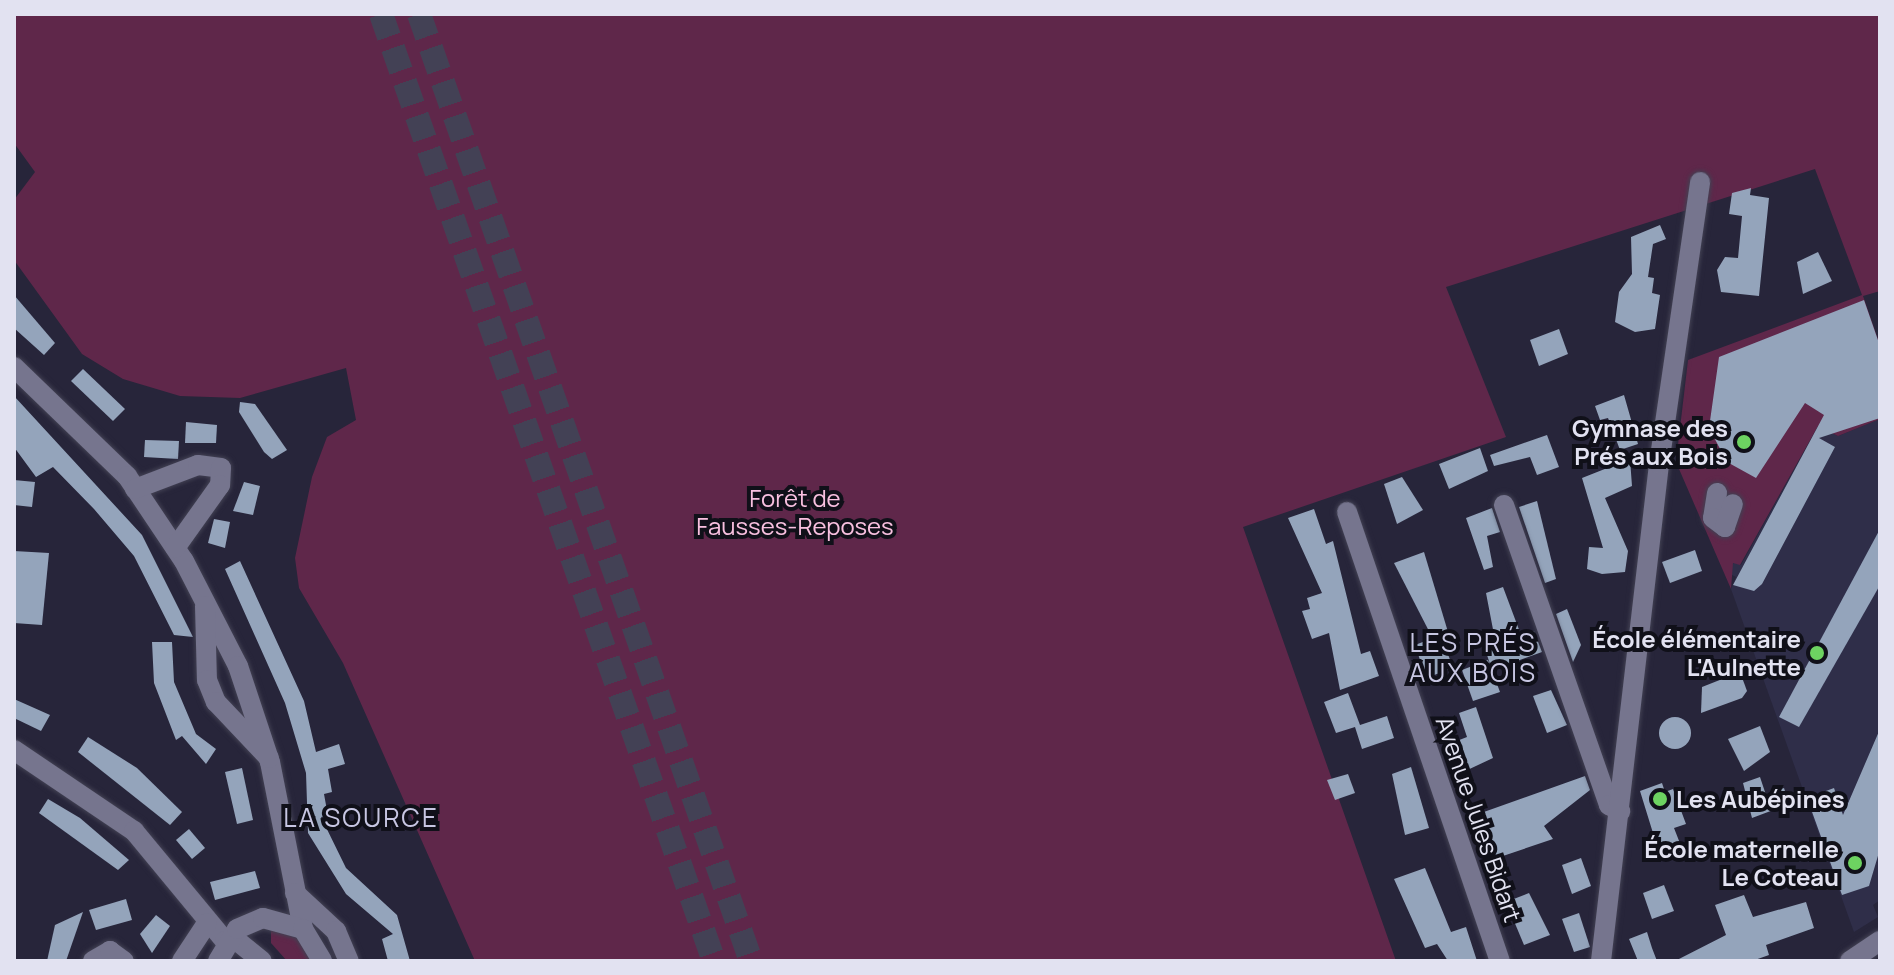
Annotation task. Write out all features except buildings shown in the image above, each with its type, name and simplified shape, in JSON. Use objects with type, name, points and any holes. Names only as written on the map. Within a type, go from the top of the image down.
[{"type":"street","points":[[1601,961],[1659,464],[1700,182]]},
{"type":"street","points":[[14,367],[135,489],[175,548],[205,601],[238,666],[269,758],[303,929],[322,961]]},
{"type":"street","points":[[135,489],[198,465],[221,468],[220,485],[175,548]]},
{"type":"street","points":[[1504,505],[1609,805],[1620,811]]},
{"type":"street","name":"Avenue Jules Bidart","points":[[1347,512],[1500,961]]},
{"type":"street","points":[[205,601],[207,680],[216,702],[269,758]]},
{"type":"street","points":[[14,750],[134,831],[225,941],[236,961]]},
{"type":"street","points":[[276,918],[295,893]]},
{"type":"street","points":[[295,893],[336,931],[349,961]]},
{"type":"street","points":[[218,961],[225,941],[249,922],[276,918],[303,929]]},
{"type":"street","points":[[182,961],[207,923]]},
{"type":"street","points":[[225,941],[236,940],[262,961]]},
{"type":"street","points":[[1850,961],[1880,941]]},
{"type":"street","points":[[93,961],[110,951],[124,961]]},
{"type":"shaded area","name":"École élémentaire L'Aulnette","points":[[1880,419],[1880,900],[1873,905],[1878,917],[1854,932],[1731,589],[1736,577],[1728,573],[1734,562],[1741,565],[1818,426],[1838,436]]},
{"type":"green space","name":"Forêt de Fausses-Reposes","points":[[14,14],[1880,14],[1880,291],[1863,296],[1880,345],[1880,419],[1838,436],[1818,426],[1740,565],[1733,563],[1731,589],[1676,462],[1688,360],[1862,295],[1815,169],[1446,287],[1506,437],[1243,527],[1396,961],[475,961],[343,663],[299,588],[295,558],[312,477],[327,437],[356,420],[346,368],[240,398],[180,396],[123,379],[82,354],[14,260],[14,200],[35,172],[14,143]]},
{"type":"green space","points":[[271,930],[301,939],[313,960],[287,961],[271,943]]},
{"type":"tunnel","points":[[381,14],[714,961]]},
{"type":"tunnel","points":[[419,14],[751,961]]},
{"type":"place","name":"Gymnase des Prés aux Bois","points":[[1744,442]]},
{"type":"place","name":"École élémentaire L'Aulnette","points":[[1817,653]]},
{"type":"place","name":"Les Aubépines","points":[[1660,799]]},
{"type":"place","name":"École maternelle Le Coteau","points":[[1855,863]]},
{"type":"district","name":"LES PRÉS AUX BOIS","points":[[1473,658]]},
{"type":"district","name":"LA SOURCE","points":[[361,818]]}]
